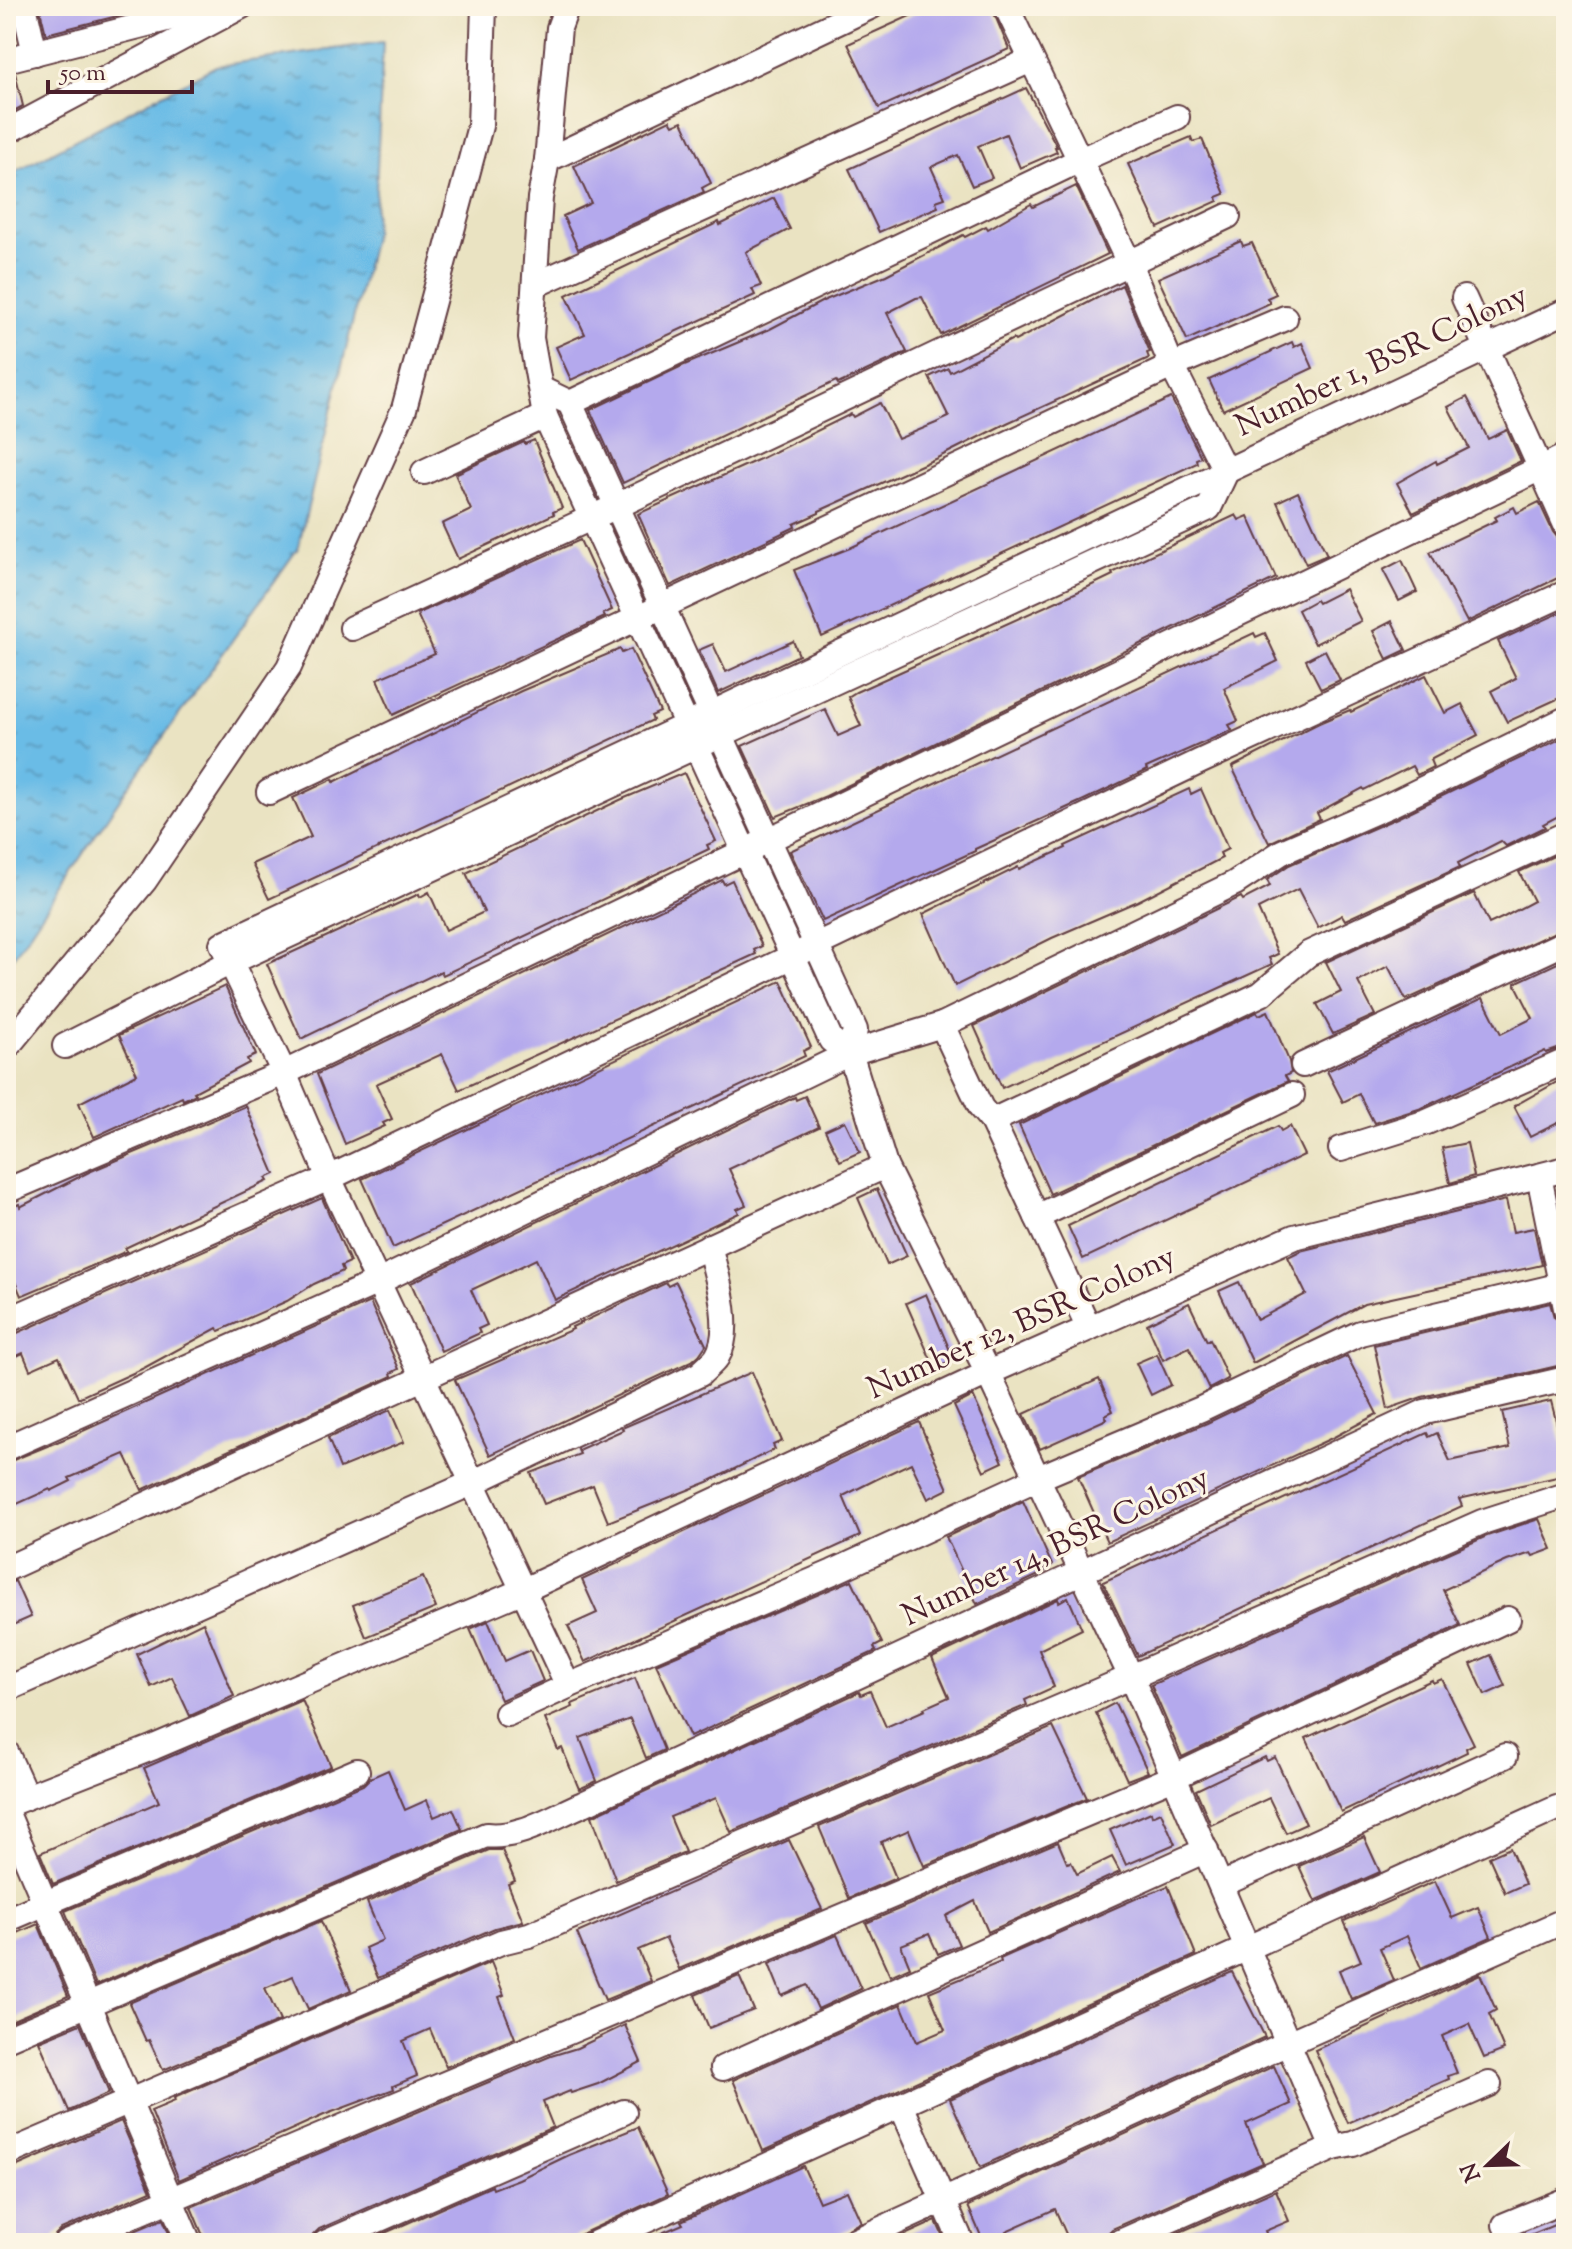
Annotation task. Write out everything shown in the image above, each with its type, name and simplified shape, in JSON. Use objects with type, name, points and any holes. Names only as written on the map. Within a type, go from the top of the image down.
[{"type":"street","points":[[24,6],[35,53]]},
{"type":"street","points":[[6,132],[242,6]]},
{"type":"street","points":[[6,1048],[145,880],[289,667],[404,409],[480,126],[484,6]]},
{"type":"street","points":[[567,6],[559,28],[547,160],[540,198],[531,338],[545,416],[831,1040],[850,1053]]},
{"type":"street","points":[[547,160],[872,6]]},
{"type":"street","points":[[1006,6],[1129,263],[1172,366],[1226,472]]},
{"type":"street","points":[[6,60],[194,12]]},
{"type":"street","points":[[535,285],[1031,60]]},
{"type":"street","points":[[570,403],[1177,117]]},
{"type":"street","points":[[352,628],[1228,216]]},
{"type":"street","points":[[1464,298],[1566,525]]},
{"type":"street","name":"Number 1, BSR Colony","points":[[65,1046],[1226,472],[1566,311]]},
{"type":"street","points":[[269,792],[1172,366],[1285,318]]},
{"type":"street","points":[[541,389],[570,403],[855,1030],[850,1053],[885,1166],[988,1373],[1131,1677],[1333,2148]]},
{"type":"street","points":[[424,472],[545,416]]},
{"type":"street","points":[[6,1191],[284,1073],[1566,456]]},
{"type":"street","points":[[7,1318],[329,1178],[1199,762],[1566,593]]},
{"type":"street","points":[[6,1448],[378,1282],[850,1053],[942,1025],[1235,883],[1282,852],[1390,805],[1566,719]]},
{"type":"street","points":[[992,1121],[1261,994],[1308,954],[1566,834]]},
{"type":"street","points":[[1303,1065],[1566,942]]},
{"type":"street","points":[[231,962],[568,1686]]},
{"type":"street","points":[[942,1025],[981,1108],[992,1121],[1089,1328]]},
{"type":"street","points":[[1341,1149],[1427,1122],[1566,1061]]},
{"type":"street","points":[[1037,1217],[1292,1095]]},
{"type":"street","points":[[6,1569],[885,1166]]},
{"type":"street","name":"Number 12, BSR Colony","points":[[16,1801],[168,1742],[524,1590],[988,1373],[1294,1237],[1566,1169]]},
{"type":"street","points":[[507,1714],[833,1572],[1038,1478],[1201,1409],[1360,1333],[1565,1292],[1539,1176]]},
{"type":"street","points":[[6,1692],[474,1482],[700,1374],[716,1359],[724,1342],[721,1294],[709,1246]]},
{"type":"street","name":"Number 14, BSR Colony","points":[[6,2039],[486,1835],[501,1838],[514,1834],[583,1804],[1425,1412],[1566,1379]]},
{"type":"street","points":[[6,2154],[501,1942],[529,1935],[1131,1677],[1482,1522],[1566,1495]]},
{"type":"street","points":[[67,2243],[1174,1777],[1508,1619]]},
{"type":"street","points":[[6,1752],[16,1801]]},
{"type":"street","points":[[1221,1885],[1505,1756]]},
{"type":"street","points":[[6,1920],[357,1771]]},
{"type":"street","points":[[596,2243],[1557,1808]]},
{"type":"street","points":[[6,1811],[189,2243]]},
{"type":"street","points":[[723,2068],[1206,1850]]},
{"type":"street","points":[[851,2243],[1566,1920]]},
{"type":"street","points":[[1118,2243],[1333,2148],[1353,2144],[1489,2084]]},
{"type":"street","points":[[901,2105],[962,2243]]},
{"type":"street","points":[[325,2243],[624,2112]]},
{"type":"street","points":[[1505,2225],[1566,2200]]},
{"type":"water","points":[[383,42],[374,233],[298,548],[134,778],[6,968],[6,189],[16,171],[216,66]]},
{"type":"building","points":[[39,6],[157,6],[46,34]]},
{"type":"building","points":[[932,6],[991,6],[1009,49],[879,108],[848,44]]},
{"type":"building","points":[[15,73],[23,106],[6,115],[6,75]]},
{"type":"building","points":[[1026,88],[1057,152],[1020,168],[1006,134],[978,146],[992,178],[972,186],[958,155],[931,167],[945,198],[936,201],[938,207],[879,232],[849,169]]},
{"type":"building","points":[[670,120],[673,125],[682,121],[711,183],[702,188],[704,192],[578,249],[563,216],[591,203],[574,166]]},
{"type":"building","points":[[1191,137],[1193,142],[1202,139],[1225,194],[1217,197],[1218,201],[1158,228],[1128,164]]},
{"type":"building","points":[[1076,186],[1108,254],[941,335],[922,297],[916,298],[887,313],[907,352],[838,384],[836,381],[623,483],[590,410],[770,329],[823,301],[886,275],[963,235],[965,237],[986,226],[988,229],[1031,204],[1033,207]]},
{"type":"building","points":[[774,198],[790,229],[746,252],[761,286],[752,289],[755,295],[571,380],[556,347],[585,334],[566,295]]},
{"type":"building","points":[[1241,241],[1243,246],[1252,243],[1276,294],[1267,298],[1270,303],[1187,340],[1158,278]]},
{"type":"building","points":[[1122,285],[1150,352],[1147,353],[1149,358],[819,511],[794,524],[795,527],[670,586],[638,514],[880,403],[898,439],[949,417],[929,377],[948,368],[950,372]]},
{"type":"building","points":[[1292,342],[1294,347],[1302,343],[1313,368],[1223,410],[1209,380]]},
{"type":"building","points":[[1467,397],[1488,439],[1507,430],[1521,461],[1413,513],[1397,483],[1436,461],[1437,464],[1469,448],[1448,407]]},
{"type":"building","points":[[1171,398],[1201,457],[1196,459],[1197,463],[822,637],[794,570],[850,548]]},
{"type":"building","points":[[534,440],[562,508],[458,559],[442,524],[471,510],[455,474]]},
{"type":"building","points":[[1298,492],[1327,555],[1306,564],[1277,502]]},
{"type":"building","points":[[1539,502],[1553,532],[1558,538],[1566,540],[1566,574],[1467,622],[1430,552],[1497,520],[1495,517],[1514,507],[1517,513]]},
{"type":"building","points":[[1236,515],[1239,520],[1248,516],[1276,578],[826,796],[775,817],[742,746],[825,709],[838,736],[861,726],[848,697],[856,692],[1086,588]]},
{"type":"building","points":[[580,540],[612,610],[603,614],[605,617],[393,715],[377,679],[435,654],[417,614]]},
{"type":"building","points":[[1402,560],[1417,592],[1399,601],[1383,570]]},
{"type":"building","points":[[1345,589],[1361,621],[1315,644],[1298,610]]},
{"type":"building","points":[[1566,610],[1566,695],[1507,722],[1491,691],[1516,678],[1498,641]]},
{"type":"building","points":[[1392,621],[1406,650],[1387,659],[1373,631]]},
{"type":"building","points":[[1254,633],[1256,637],[1265,633],[1278,661],[1224,688],[1238,721],[1229,725],[1232,730],[823,921],[790,851]]},
{"type":"building","points":[[793,641],[799,655],[718,693],[699,650],[713,644],[726,672]]},
{"type":"building","points":[[620,649],[622,653],[631,649],[660,712],[651,716],[653,720],[269,899],[252,864],[311,837],[293,798],[333,779],[334,782],[521,691]]},
{"type":"building","points":[[1325,650],[1340,680],[1321,689],[1306,660]]},
{"type":"building","points":[[1426,675],[1445,713],[1462,704],[1478,735],[1430,760],[1433,767],[1417,775],[1412,766],[1363,788],[1317,813],[1320,819],[1269,843],[1232,767],[1319,723],[1351,712]]},
{"type":"building","points":[[1566,736],[1566,812],[1543,824],[1545,827],[1506,846],[1501,841],[1458,863],[1460,867],[1345,920],[1342,915],[1318,928],[1298,889],[1258,909],[1278,954],[1269,958],[1272,964],[1002,1088],[974,1026],[1241,897],[1243,900],[1270,886],[1267,880],[1289,865],[1397,818]]},
{"type":"building","points":[[684,773],[716,841],[707,845],[709,849],[443,975],[441,971],[301,1039],[267,964],[429,892],[446,930],[484,912],[466,873]]},
{"type":"building","points":[[1189,789],[1191,794],[1201,789],[1228,849],[1220,853],[1222,858],[1138,901],[1052,938],[955,986],[923,914]]},
{"type":"building","points":[[1558,854],[1566,870],[1566,927],[1406,1000],[1388,966],[1358,982],[1375,1015],[1333,1034],[1317,1004],[1341,992],[1326,962],[1474,893],[1489,924],[1534,901],[1519,872]]},
{"type":"building","points":[[722,880],[724,884],[732,880],[762,946],[754,950],[756,954],[459,1090],[442,1054],[376,1084],[392,1119],[383,1123],[385,1126],[345,1144],[317,1074]]},
{"type":"building","points":[[1566,959],[1566,1046],[1545,1051],[1422,1108],[1374,1123],[1359,1094],[1343,1102],[1327,1071],[1483,998],[1501,1034],[1533,1018],[1515,983]]},
{"type":"building","points":[[781,981],[811,1047],[803,1051],[805,1056],[393,1248],[362,1179]]},
{"type":"building","points":[[225,986],[256,1055],[247,1059],[249,1063],[194,1092],[196,1094],[183,1100],[182,1097],[94,1137],[79,1103],[137,1074],[119,1035]]},
{"type":"building","points":[[1268,1011],[1289,1061],[1291,1073],[1285,1076],[1288,1081],[1050,1194],[1019,1125],[1257,1012],[1259,1015]]},
{"type":"building","points":[[1566,1077],[1566,1119],[1530,1137],[1514,1106]]},
{"type":"building","points":[[805,1096],[819,1127],[729,1169],[746,1205],[737,1209],[739,1213],[555,1300],[536,1259],[471,1290],[487,1325],[478,1329],[480,1333],[441,1351],[411,1283],[795,1097],[796,1100]]},
{"type":"building","points":[[246,1106],[275,1174],[266,1178],[268,1181],[125,1248],[127,1251],[21,1296],[6,1260],[6,1210],[19,1204],[20,1207],[89,1172]]},
{"type":"building","points":[[845,1121],[860,1152],[840,1161],[825,1130]]},
{"type":"building","points":[[1278,1126],[1281,1131],[1290,1126],[1304,1155],[1083,1259],[1068,1226]]},
{"type":"building","points":[[1467,1143],[1474,1176],[1450,1183],[1442,1148]]},
{"type":"building","points":[[877,1189],[907,1256],[887,1265],[858,1198]]},
{"type":"building","points":[[322,1198],[350,1262],[341,1266],[343,1271],[287,1301],[219,1331],[217,1328],[144,1368],[78,1398],[59,1357],[30,1370],[23,1353],[6,1361],[6,1338]]},
{"type":"building","points":[[1506,1200],[1513,1232],[1534,1228],[1542,1265],[1364,1304],[1253,1363],[1219,1291],[1239,1282],[1257,1320],[1306,1294],[1288,1257],[1300,1251]]},
{"type":"building","points":[[676,1282],[706,1345],[699,1355],[490,1455],[455,1380],[573,1329],[666,1283],[668,1286]]},
{"type":"building","points":[[926,1294],[954,1360],[935,1369],[906,1303]]},
{"type":"building","points":[[370,1302],[399,1369],[391,1373],[392,1376],[142,1490],[125,1454],[69,1478],[71,1481],[51,1491],[6,1509],[6,1463]]},
{"type":"building","points":[[1189,1303],[1228,1379],[1209,1389],[1189,1347],[1163,1360],[1147,1324]]},
{"type":"building","points":[[1550,1303],[1563,1331],[1566,1364],[1422,1397],[1388,1409],[1374,1345]]},
{"type":"building","points":[[1157,1354],[1171,1385],[1151,1395],[1136,1363]]},
{"type":"building","points":[[1347,1356],[1377,1414],[1107,1542],[1078,1477],[1207,1423]]},
{"type":"building","points":[[752,1372],[782,1441],[773,1445],[775,1449],[708,1482],[608,1522],[593,1485],[544,1504],[531,1473],[580,1454],[578,1450],[622,1428]]},
{"type":"building","points":[[1099,1379],[1113,1411],[1105,1415],[1107,1419],[1040,1449],[1024,1414]]},
{"type":"building","points":[[973,1396],[1003,1462],[984,1471],[954,1406]]},
{"type":"building","points":[[1551,1401],[1566,1460],[1566,1475],[1459,1499],[1462,1506],[1138,1656],[1103,1582],[1427,1433],[1429,1437],[1437,1433],[1450,1461],[1510,1448],[1502,1412]]},
{"type":"building","points":[[390,1410],[404,1442],[340,1468],[328,1438]]},
{"type":"building","points":[[919,1422],[948,1489],[928,1499],[911,1463],[877,1479],[843,1496],[860,1536],[585,1662],[568,1626],[597,1613],[582,1580]]},
{"type":"building","points":[[1023,1501],[1052,1565],[1044,1569],[1045,1572],[977,1604],[946,1537]]},
{"type":"building","points":[[1539,1519],[1552,1549],[1507,1561],[1443,1590],[1460,1625],[1182,1757],[1151,1685],[1487,1536]]},
{"type":"building","points":[[423,1577],[436,1608],[366,1637],[353,1605]]},
{"type":"building","points":[[852,1580],[882,1643],[874,1647],[876,1651],[690,1737],[656,1664]]},
{"type":"building","points":[[15,1581],[31,1617],[6,1628],[6,1584]]},
{"type":"building","points":[[1068,1597],[1082,1629],[1039,1650],[1054,1687],[1025,1700],[1027,1705],[731,1832],[716,1798],[670,1817],[685,1852],[616,1881],[592,1816],[859,1692],[861,1695],[870,1691],[886,1727],[925,1710],[949,1697],[932,1658]]},
{"type":"building","points":[[488,1621],[505,1661],[530,1650],[543,1681],[501,1700],[470,1629]]},
{"type":"building","points":[[203,1622],[234,1696],[190,1716],[172,1677],[151,1687],[137,1654]]},
{"type":"building","points":[[1491,1655],[1505,1686],[1485,1695],[1471,1664]]},
{"type":"building","points":[[635,1678],[664,1750],[646,1758],[630,1719],[580,1738],[597,1781],[579,1789],[562,1748],[558,1750],[545,1719],[573,1707],[572,1704]]},
{"type":"building","points":[[1442,1679],[1474,1744],[1466,1748],[1467,1752],[1341,1812],[1306,1738],[1432,1680],[1433,1683]]},
{"type":"building","points":[[302,1700],[331,1766],[53,1884],[40,1853],[159,1802],[144,1768]]},
{"type":"building","points":[[1115,1703],[1148,1772],[1127,1780],[1096,1713]]},
{"type":"building","points":[[1053,1727],[1087,1798],[924,1866],[909,1830],[881,1842],[896,1878],[849,1898],[819,1827]]},
{"type":"building","points":[[1265,1757],[1267,1761],[1275,1757],[1306,1824],[1286,1833],[1269,1798],[1211,1825],[1196,1790]]},
{"type":"building","points":[[388,1770],[405,1810],[427,1800],[434,1817],[453,1809],[462,1829],[96,1985],[65,1911],[363,1785],[370,1778]]},
{"type":"building","points":[[1151,1812],[1152,1816],[1161,1812],[1175,1844],[1126,1865],[1110,1830]]},
{"type":"building","points":[[1364,1837],[1380,1872],[1315,1901],[1299,1866]]},
{"type":"building","points":[[789,1840],[822,1909],[679,1969],[666,1938],[638,1950],[651,1981],[605,2000],[577,1933]]},
{"type":"building","points":[[1058,1842],[1067,1863],[1071,1862],[1077,1874],[1112,1857],[1120,1872],[988,1932],[975,1901],[946,1916],[959,1945],[938,1954],[929,1934],[901,1945],[910,1967],[890,1976],[866,1923]]},
{"type":"building","points":[[1510,1848],[1525,1884],[1505,1893],[1489,1857]]},
{"type":"building","points":[[489,1850],[502,1850],[515,1881],[508,1884],[523,1921],[495,1928],[378,1978],[365,1948],[383,1940],[367,1902]]},
{"type":"building","points":[[1435,1881],[1452,1918],[1478,1907],[1491,1937],[1421,1968],[1407,1936],[1380,1948],[1394,1980],[1351,1999],[1339,1970],[1361,1961],[1344,1921]]},
{"type":"building","points":[[1168,1886],[1196,1955],[763,2151],[733,2080],[901,2004],[917,2042],[945,2030],[929,1992]]},
{"type":"building","points":[[321,1921],[351,1990],[308,2009],[293,1976],[265,1988],[280,2021],[163,2070],[129,2003]]},
{"type":"building","points":[[38,1924],[68,1996],[6,2023],[6,1938]]},
{"type":"building","points":[[837,1935],[861,1989],[818,2009],[807,1985],[782,1996],[769,1964]]},
{"type":"building","points":[[491,1962],[504,1995],[499,1997],[515,2038],[446,2067],[430,2029],[403,2041],[417,2076],[393,2086],[394,2089],[324,2115],[179,2180],[151,2111],[175,2101],[174,2098]]},
{"type":"building","points":[[1232,1972],[1265,2037],[980,2167],[950,2099]]},
{"type":"building","points":[[1480,1974],[1496,2010],[1489,2014],[1504,2050],[1484,2058],[1469,2024],[1442,2036],[1457,2073],[1348,2123],[1315,2050]]},
{"type":"building","points":[[739,1976],[754,2010],[709,2028],[695,1995]]},
{"type":"building","points":[[80,2024],[109,2093],[69,2111],[39,2041]]},
{"type":"building","points":[[625,2025],[641,2062],[598,2084],[543,2102],[553,2127],[319,2229],[310,2243],[206,2243],[191,2207],[551,2056],[577,2048]]},
{"type":"building","points":[[1274,2066],[1291,2104],[1246,2124],[1263,2163],[1112,2229],[1103,2243],[1070,2243],[1055,2209],[1006,2231],[1011,2243],[984,2243],[968,2206]]},
{"type":"building","points":[[121,2121],[151,2191],[61,2229],[52,2243],[6,2243],[6,2171]]},
{"type":"building","points":[[638,2127],[668,2194],[561,2243],[362,2243],[492,2186],[493,2189],[519,2179]]},
{"type":"building","points":[[803,2166],[819,2202],[847,2191],[861,2222],[839,2234],[836,2243],[638,2243],[683,2224],[681,2221]]},
{"type":"building","points":[[1276,2190],[1289,2221],[1265,2231],[1270,2243],[1155,2243]]},
{"type":"building","points":[[163,2219],[173,2243],[106,2243]]},
{"type":"building","points":[[1566,2220],[1566,2243],[1511,2243]]},
{"type":"building","points":[[936,2221],[946,2243],[887,2243]]}]
